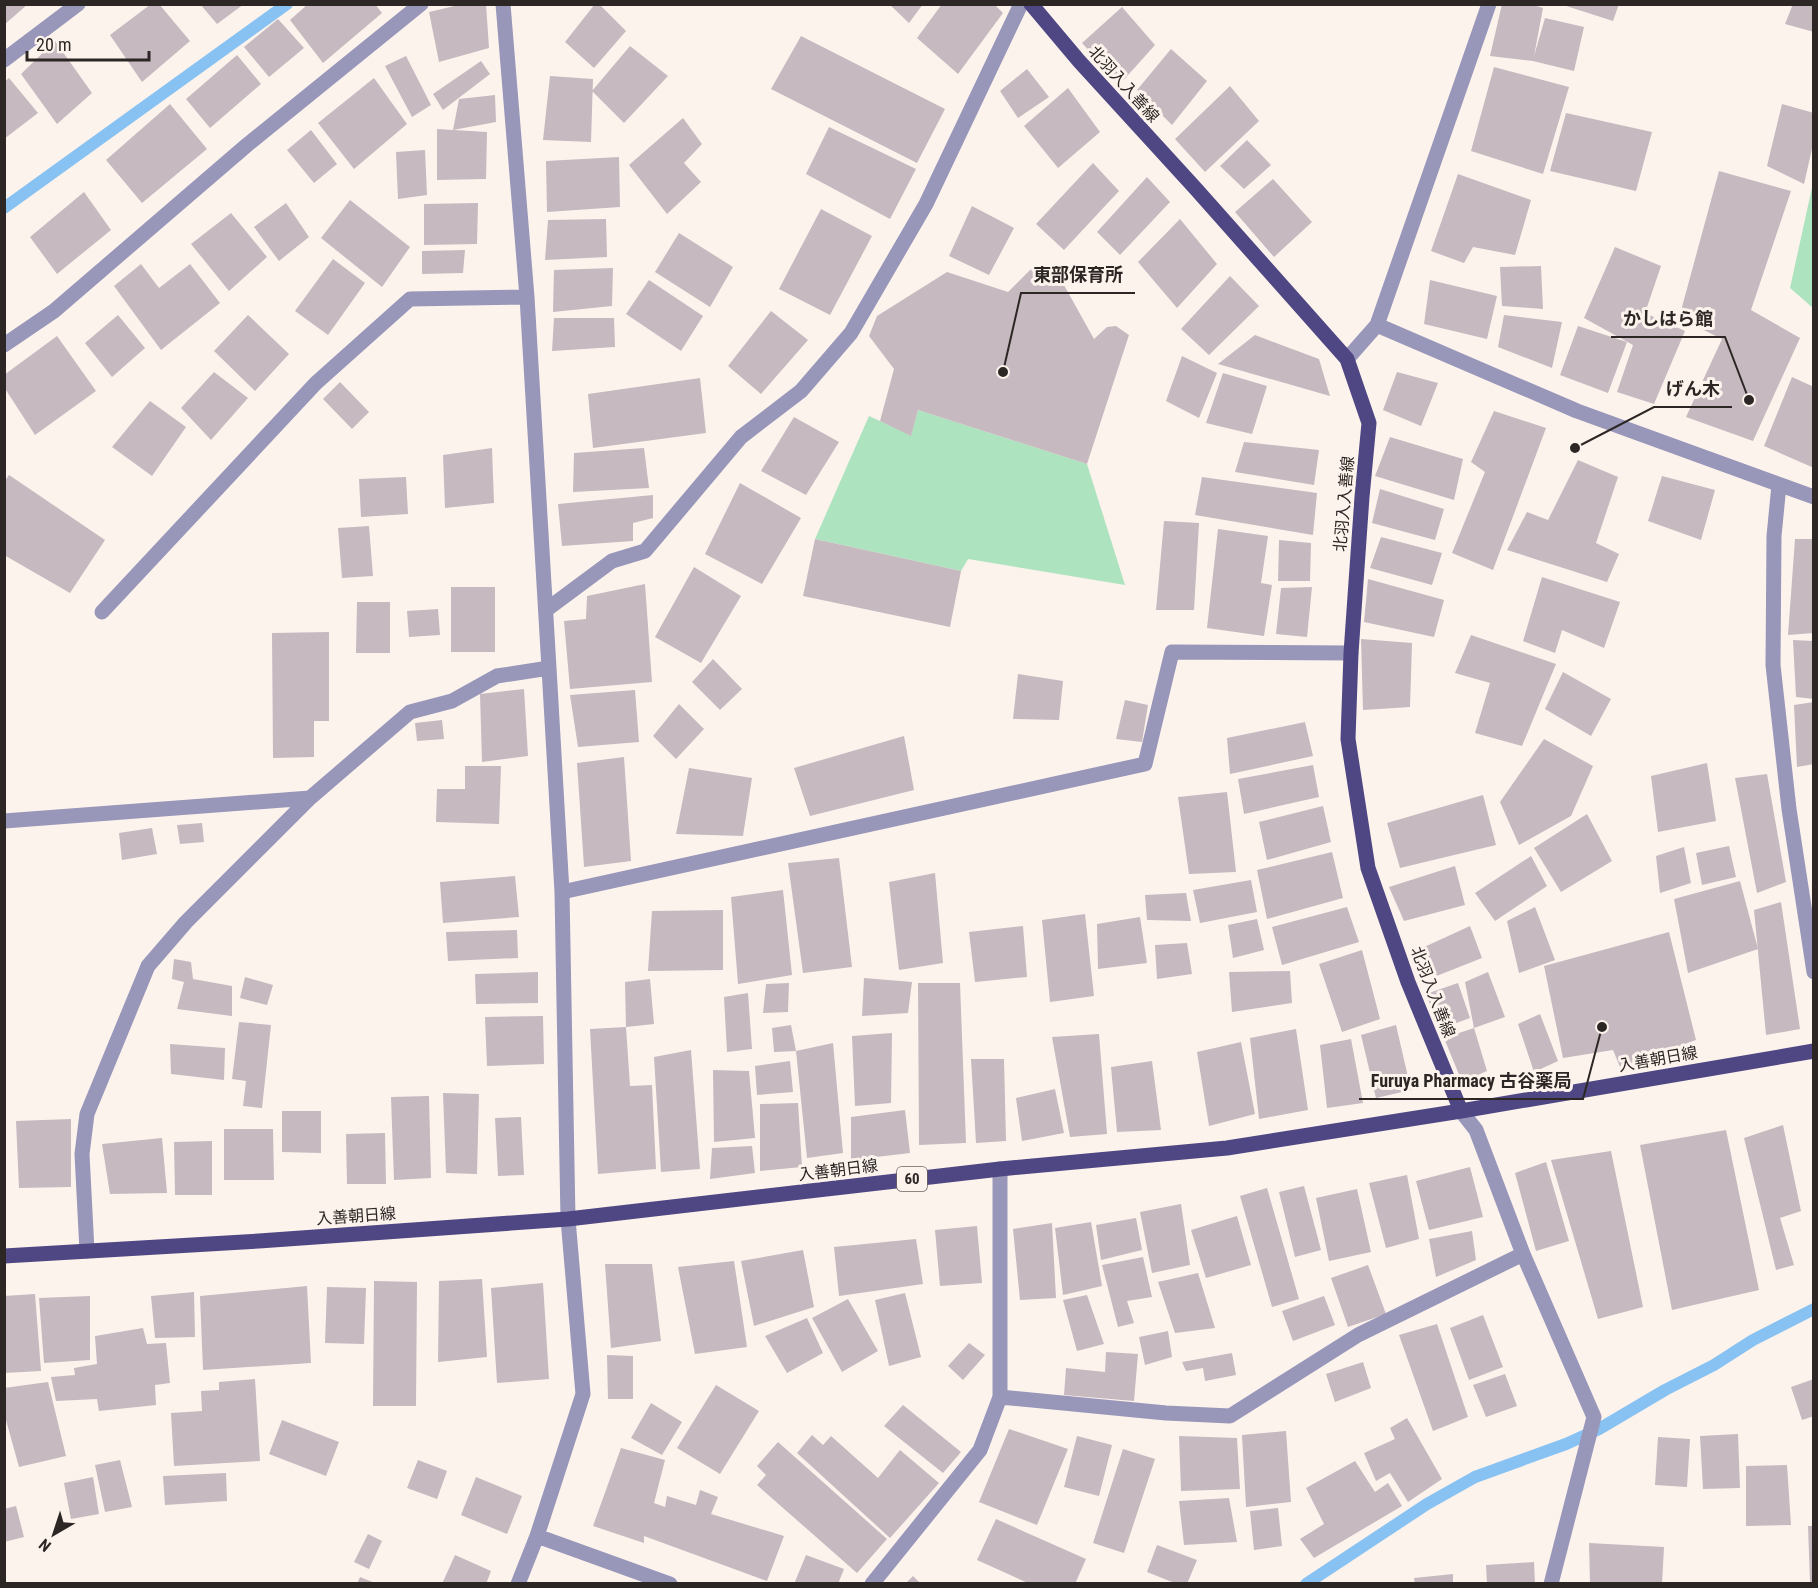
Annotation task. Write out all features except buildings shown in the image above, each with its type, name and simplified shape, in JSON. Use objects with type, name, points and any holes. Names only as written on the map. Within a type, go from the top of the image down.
[{"type":"main road","name":"北羽入入善線","points":[[1031,4],[1079,62],[1347,359],[1369,423],[1351,653],[1348,739],[1368,868],[1408,982],[1461,1111]]},
{"type":"main road","name":"入善朝日線","points":[[4,1256],[568,1219],[1000,1169],[1227,1149],[1814,1051]]},
{"type":"street","points":[[4,60],[78,4]]},
{"type":"street","points":[[4,345],[54,311],[247,146],[421,4]]},
{"type":"street","points":[[503,4],[527,297],[546,610],[562,892],[568,1219],[584,1394],[537,1536],[518,1584]]},
{"type":"street","points":[[546,610],[612,561],[645,551],[741,438],[801,391],[850,333],[926,204],[1021,4]]},
{"type":"street","points":[[1347,359],[1377,325],[1489,4]]},
{"type":"street","points":[[102,612],[316,383],[410,300],[527,297]]},
{"type":"street","points":[[1377,325],[1577,411],[1814,497]]},
{"type":"street","points":[[1779,485],[1774,536],[1773,665],[1789,809],[1814,972]]},
{"type":"street","points":[[562,892],[1145,764],[1172,652],[1351,653]]},
{"type":"street","points":[[87,1251],[82,1154],[87,1114],[148,966],[186,922],[310,798],[410,712],[452,701],[497,676],[549,668]]},
{"type":"street","points":[[4,821],[310,798]]},
{"type":"street","points":[[1461,1111],[1476,1130],[1523,1254],[1594,1417],[1551,1584]]},
{"type":"street","points":[[872,1584],[980,1450],[999,1397],[1000,1169]]},
{"type":"street","points":[[999,1397],[1166,1413],[1230,1416],[1358,1335],[1523,1254]]},
{"type":"street","points":[[537,1536],[670,1584]]},
{"type":"green space","points":[[1813,183],[1814,308],[1790,288]]},
{"type":"green space","points":[[918,410],[1087,464],[1125,585],[968,559],[961,571],[815,539],[869,416],[911,435]]},
{"type":"waterway","points":[[4,208],[287,4]]},
{"type":"waterway","points":[[1306,1584],[1427,1504],[1475,1477],[1566,1444],[1599,1429],[1665,1390],[1714,1365],[1753,1340],[1814,1309]]},
{"type":"place","name":"東部保育所","points":[[1003,372]]},
{"type":"place","name":"かしはら館","points":[[1749,400]]},
{"type":"place","name":"げん木","points":[[1575,448]]},
{"type":"place","name":"Furuya Pharmacy 古谷薬局","points":[[1602,1027]]}]
